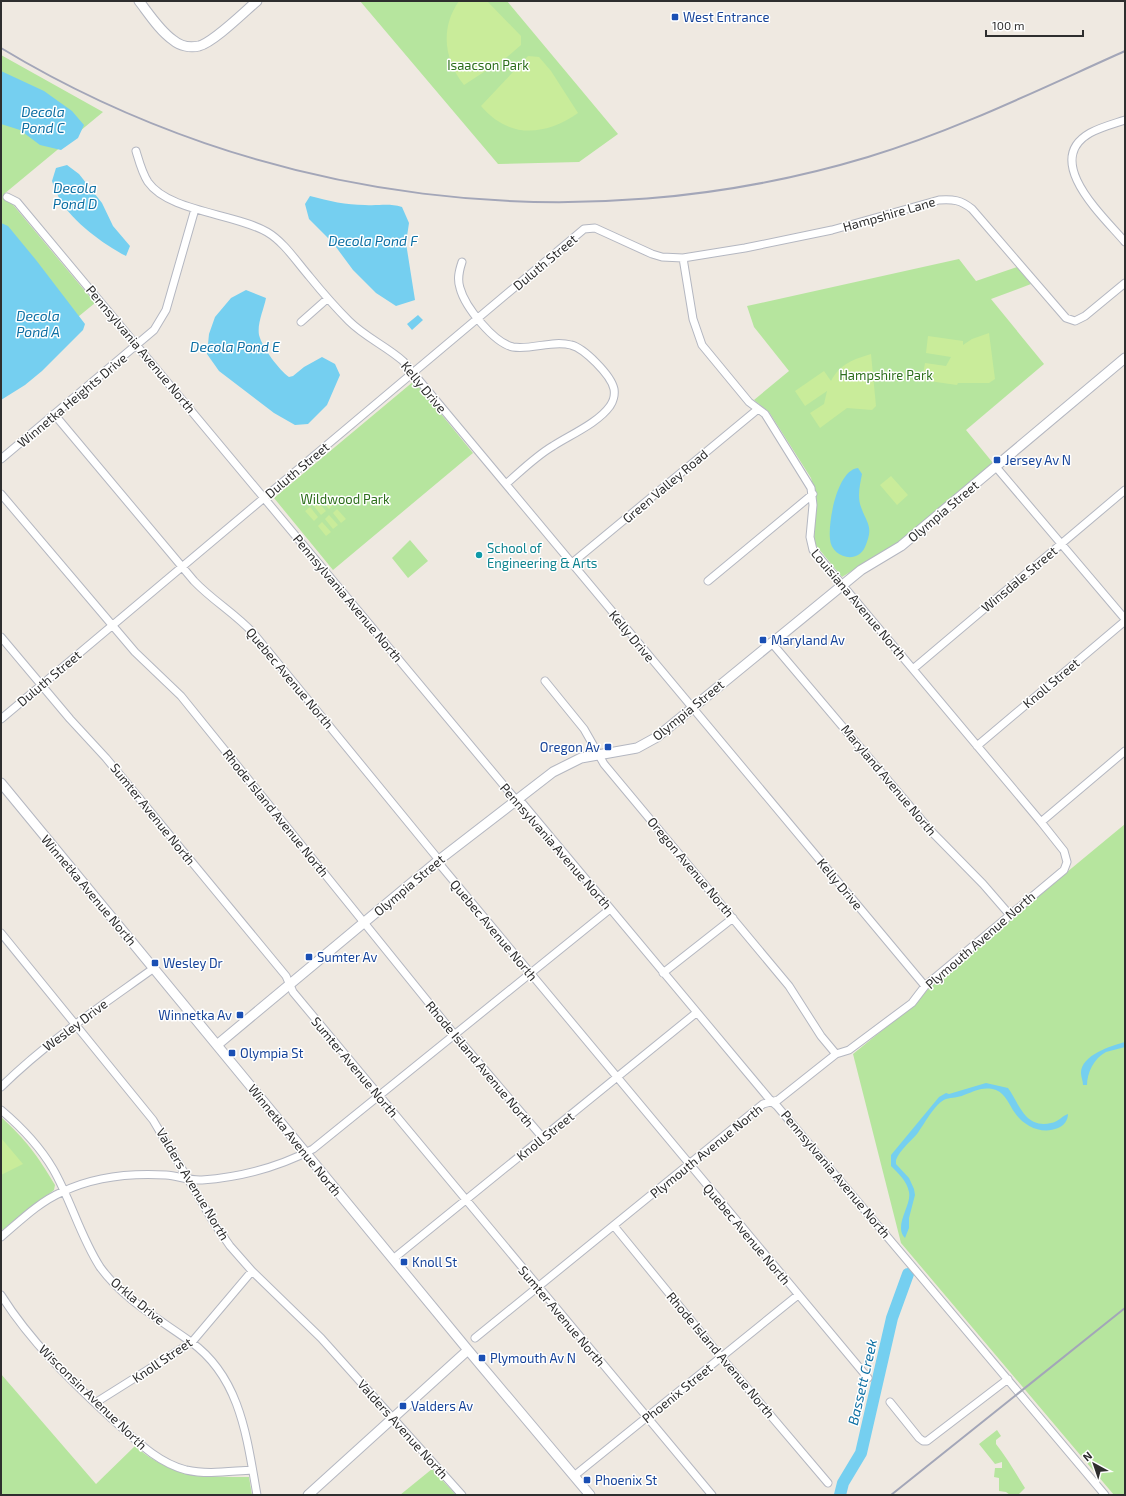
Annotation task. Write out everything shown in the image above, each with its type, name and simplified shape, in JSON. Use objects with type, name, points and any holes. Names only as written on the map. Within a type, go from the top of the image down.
[{"type":"street","points":[[139,1],[170,38],[180,45],[188,47],[198,46],[212,39],[257,1]]},
{"type":"street","points":[[1125,120],[1089,134],[1082,139],[1073,156],[1072,168],[1078,184],[1125,242]]},
{"type":"street","name":"Kelly Drive","points":[[136,151],[147,181],[154,190],[163,196],[195,209],[241,220],[268,233],[290,252],[327,299],[351,323],[390,350],[412,372],[925,986]]},
{"type":"street","name":"Pennsylvania Avenue North","points":[[7,197],[17,202],[516,800],[523,804],[696,1013],[862,1204],[1105,1495]]},
{"type":"street","name":"Hampshire Lane","points":[[595,228],[652,254],[662,257],[683,258],[745,248],[832,230],[939,200],[951,199],[959,200],[972,209],[1060,314],[1066,318],[1075,321],[1085,316],[1125,283]]},
{"type":"street","name":"Winnetka Heights Drive","points":[[1,459],[154,330],[166,310],[195,209]]},
{"type":"street","name":"Duluth Street","points":[[1,719],[584,229],[595,228]]},
{"type":"street","name":"Louisiana Avenue North","points":[[683,258],[693,319],[702,345],[749,402],[765,414],[807,480],[813,494],[810,544],[816,555],[1041,822],[1064,851],[1067,862]]},
{"type":"street","points":[[462,262],[458,273],[459,287],[464,299],[492,335],[506,344],[522,347],[560,344],[576,346],[588,355],[611,382],[614,388],[614,394],[609,407],[584,428],[540,455],[506,484]]},
{"type":"street","points":[[301,322],[327,299]]},
{"type":"street","name":"Olympia Street","points":[[217,1045],[439,860],[516,800],[571,761],[637,748],[647,743],[861,570],[902,546],[1125,358]]},
{"type":"street","name":"Green Valley Road","points":[[572,563],[758,409]]},
{"type":"street","name":"Quebec Avenue North","points":[[54,414],[205,592],[244,623],[254,634],[439,860],[442,867],[868,1378]]},
{"type":"street","points":[[996,467],[1125,620]]},
{"type":"street","name":"Winsdale Street","points":[[913,669],[1125,490]]},
{"type":"street","name":"Rhode Island Avenue North","points":[[1,494],[111,626],[135,652],[181,696],[454,1034],[543,1138]]},
{"type":"street","points":[[708,581],[813,494]]},
{"type":"street","name":"Knoll Street","points":[[977,746],[1125,620]]},
{"type":"street","name":"Sumter Avenue North","points":[[1,637],[116,770],[286,976],[293,992],[712,1495]]},
{"type":"street","name":"Maryland Avenue North","points":[[771,642],[930,830],[983,884],[1009,914]]},
{"type":"street","name":"Oregon Avenue North","points":[[545,681],[584,729],[604,764],[789,986],[821,1036],[836,1054]]},
{"type":"street","points":[[1041,822],[1125,752]]},
{"type":"street","name":"Winnetka Avenue North","points":[[1,783],[305,1153],[590,1495]]},
{"type":"street","name":"Plymouth Avenue North","points":[[474,1338],[763,1104],[778,1100],[836,1054],[849,1050],[912,1003],[925,986],[1009,914],[1064,870],[1067,862]]},
{"type":"street","points":[[1,1236],[48,1199],[63,1191],[128,1175],[147,1174],[201,1180],[237,1175],[277,1166],[313,1149],[610,909]]},
{"type":"street","points":[[663,973],[733,918]]},
{"type":"street","name":"Valders Avenue North","points":[[1,933],[153,1120],[214,1223],[252,1271],[302,1318],[462,1495]]},
{"type":"street","name":"Wesley Drive","points":[[1,1087],[33,1057],[75,1023],[154,968]]},
{"type":"street","name":"Knoll Street","points":[[393,1259],[696,1013]]},
{"type":"street","name":"Orkla Drive","points":[[1,1110],[41,1152],[53,1169],[88,1246],[101,1268],[119,1288],[136,1303],[192,1342],[214,1363],[226,1380],[236,1400],[247,1439],[257,1495]]},
{"type":"street","name":"Rhode Island Avenue North","points":[[614,1226],[721,1357],[828,1483]]},
{"type":"street","name":"Knoll Street","points":[[95,1403],[192,1342],[252,1271]]},
{"type":"street","name":"Wisconsin Avenue North","points":[[1,1295],[29,1334],[95,1403],[143,1446],[170,1464],[186,1470],[204,1472],[252,1470]]},
{"type":"street","name":"Phoenix Street","points":[[574,1476],[798,1295]]},
{"type":"street","points":[[308,1495],[468,1350]]},
{"type":"street","points":[[890,1402],[919,1438],[923,1441],[931,1440],[1008,1379]]},
{"type":"green space","name":"Isaacson Park","points":[[360,1],[507,1],[618,134],[579,162],[498,164]]},
{"type":"green space","points":[[459,1],[487,1],[521,36],[521,45],[507,57],[464,85],[452,65],[447,44],[449,22]]},
{"type":"green space","points":[[1,55],[103,112],[4,194],[95,303],[1,380]]},
{"type":"green space","points":[[528,56],[539,57],[551,71],[578,113],[566,121],[553,126],[540,130],[528,130],[515,129],[503,124],[492,117],[481,106]]},
{"type":"green space","name":"Hampshire Park","points":[[959,259],[976,281],[1017,267],[1031,284],[991,299],[1044,364],[966,430],[993,463],[897,543],[842,577],[814,543],[815,493],[811,478],[769,412],[754,400],[789,371],[754,327],[747,306]]},
{"type":"green space","points":[[989,333],[995,379],[989,383],[958,383],[957,385],[922,380],[925,363],[946,366],[951,357],[926,353],[928,336],[963,341],[963,345],[972,339]]},
{"type":"green space","points":[[871,354],[876,406],[872,410],[847,408],[820,428],[810,413],[824,404],[827,391],[805,406],[795,391],[824,371],[831,381],[843,366]]},
{"type":"green space","name":"Wildwood Park","points":[[414,381],[473,453],[333,570],[274,498]]},
{"type":"green space","points":[[891,476],[908,495],[897,505],[880,485]]},
{"type":"green space","points":[[325,495],[333,505],[329,509],[320,499]]},
{"type":"green space","points":[[317,501],[326,511],[321,515],[313,505]]},
{"type":"green space","points":[[310,507],[318,517],[314,521],[305,511]]},
{"type":"green space","points":[[337,509],[346,519],[341,523],[333,513]]},
{"type":"green space","points":[[329,515],[338,525],[333,529],[325,519]]},
{"type":"green space","points":[[322,522],[331,532],[326,536],[318,526]]},
{"type":"green space","points":[[410,540],[428,561],[408,578],[392,558]]},
{"type":"green space","points":[[1125,824],[1125,1495],[1114,1495],[901,1243],[853,1054],[911,1007],[940,977]]},
{"type":"green space","points":[[1,1117],[18,1133],[31,1149],[55,1185],[54,1190],[1,1231]]},
{"type":"green space","points":[[1,1138],[23,1164],[1,1175]]},
{"type":"green space","points":[[1,1374],[96,1484],[135,1446],[161,1464],[189,1473],[218,1477],[249,1477],[252,1495],[1,1495]]},
{"type":"green space","points":[[997,1430],[1001,1436],[996,1440],[996,1444],[1025,1488],[1018,1495],[1010,1495],[1006,1492],[999,1491],[999,1478],[994,1477],[995,1468],[1002,1468],[1002,1462],[995,1464],[979,1444]]},
{"type":"green space","points":[[432,1469],[456,1495],[400,1495]]},
{"type":"water","name":"Decola Pond C","points":[[1,71],[44,91],[72,111],[84,125],[78,138],[61,150],[40,145],[20,130],[1,124]]},
{"type":"water","name":"Decola Pond D","points":[[67,165],[79,174],[102,203],[113,226],[130,246],[126,256],[89,232],[60,200],[52,181],[56,168]]},
{"type":"water","name":"Decola Pond F","points":[[310,196],[351,204],[402,207],[409,223],[406,243],[415,300],[396,306],[376,293],[353,270],[333,243],[309,219],[305,204]]},
{"type":"water","name":"Decola Pond A","points":[[1,223],[8,226],[85,324],[83,330],[42,371],[25,385],[1,400]]},
{"type":"water","name":"Decola Pond E","points":[[246,290],[266,298],[260,321],[259,335],[267,352],[285,374],[289,377],[293,376],[304,367],[322,357],[335,364],[340,375],[327,405],[308,424],[295,425],[274,413],[219,371],[207,354],[209,334],[215,317],[231,298]]},
{"type":"water","points":[[418,315],[423,320],[412,330],[407,324]]},
{"type":"water","points":[[858,468],[862,474],[859,499],[869,526],[869,534],[868,540],[861,553],[851,557],[839,554],[835,550],[831,545],[830,531],[832,510],[839,487],[844,478],[851,471]]},
{"type":"water","points":[[1125,1042],[1125,1047],[1106,1052],[1098,1058],[1092,1066],[1088,1076],[1087,1085],[1083,1085],[1081,1073],[1082,1067],[1086,1061],[1098,1052]]},
{"type":"water","points":[[986,1083],[1008,1088],[1024,1113],[1029,1119],[1035,1122],[1042,1124],[1053,1122],[1068,1114],[1066,1121],[1060,1127],[1052,1130],[1040,1130],[1034,1128],[1019,1118],[1002,1094],[991,1089],[980,1090],[960,1097],[946,1099],[937,1105],[917,1134],[903,1149],[896,1160],[896,1164],[909,1178],[915,1195],[909,1218],[909,1228],[905,1238],[901,1228],[908,1203],[909,1192],[904,1181],[891,1166],[891,1155],[939,1097],[946,1093],[949,1094]]},
{"type":"waterway","name":"Bassett Creek","points":[[840,1495],[843,1483],[861,1453],[892,1318],[908,1274]]},
{"type":"railway","points":[[1,48],[100,101],[205,143],[313,174],[423,194],[535,202],[647,199],[758,184],[868,157],[966,122],[1125,51]]},
{"type":"railway","points":[[891,1495],[1125,1308]]},
{"type":"place","name":"West Entrance","points":[[675,17]]},
{"type":"place","name":"Jersey Av N","points":[[997,460]]},
{"type":"place","name":"School of Engineering & Arts","points":[[479,555]]},
{"type":"place","name":"Maryland Av","points":[[763,640]]},
{"type":"place","name":"Oregon Av","points":[[608,747]]},
{"type":"place","name":"Sumter Av","points":[[309,957]]},
{"type":"place","name":"Wesley Dr","points":[[155,963]]},
{"type":"place","name":"Winnetka Av","points":[[240,1015]]},
{"type":"place","name":"Olympia St","points":[[232,1053]]},
{"type":"place","name":"Knoll St","points":[[404,1262]]},
{"type":"place","name":"Plymouth Av N","points":[[482,1358]]},
{"type":"place","name":"Valders Av","points":[[403,1406]]},
{"type":"place","name":"Phoenix St","points":[[587,1480]]}]
